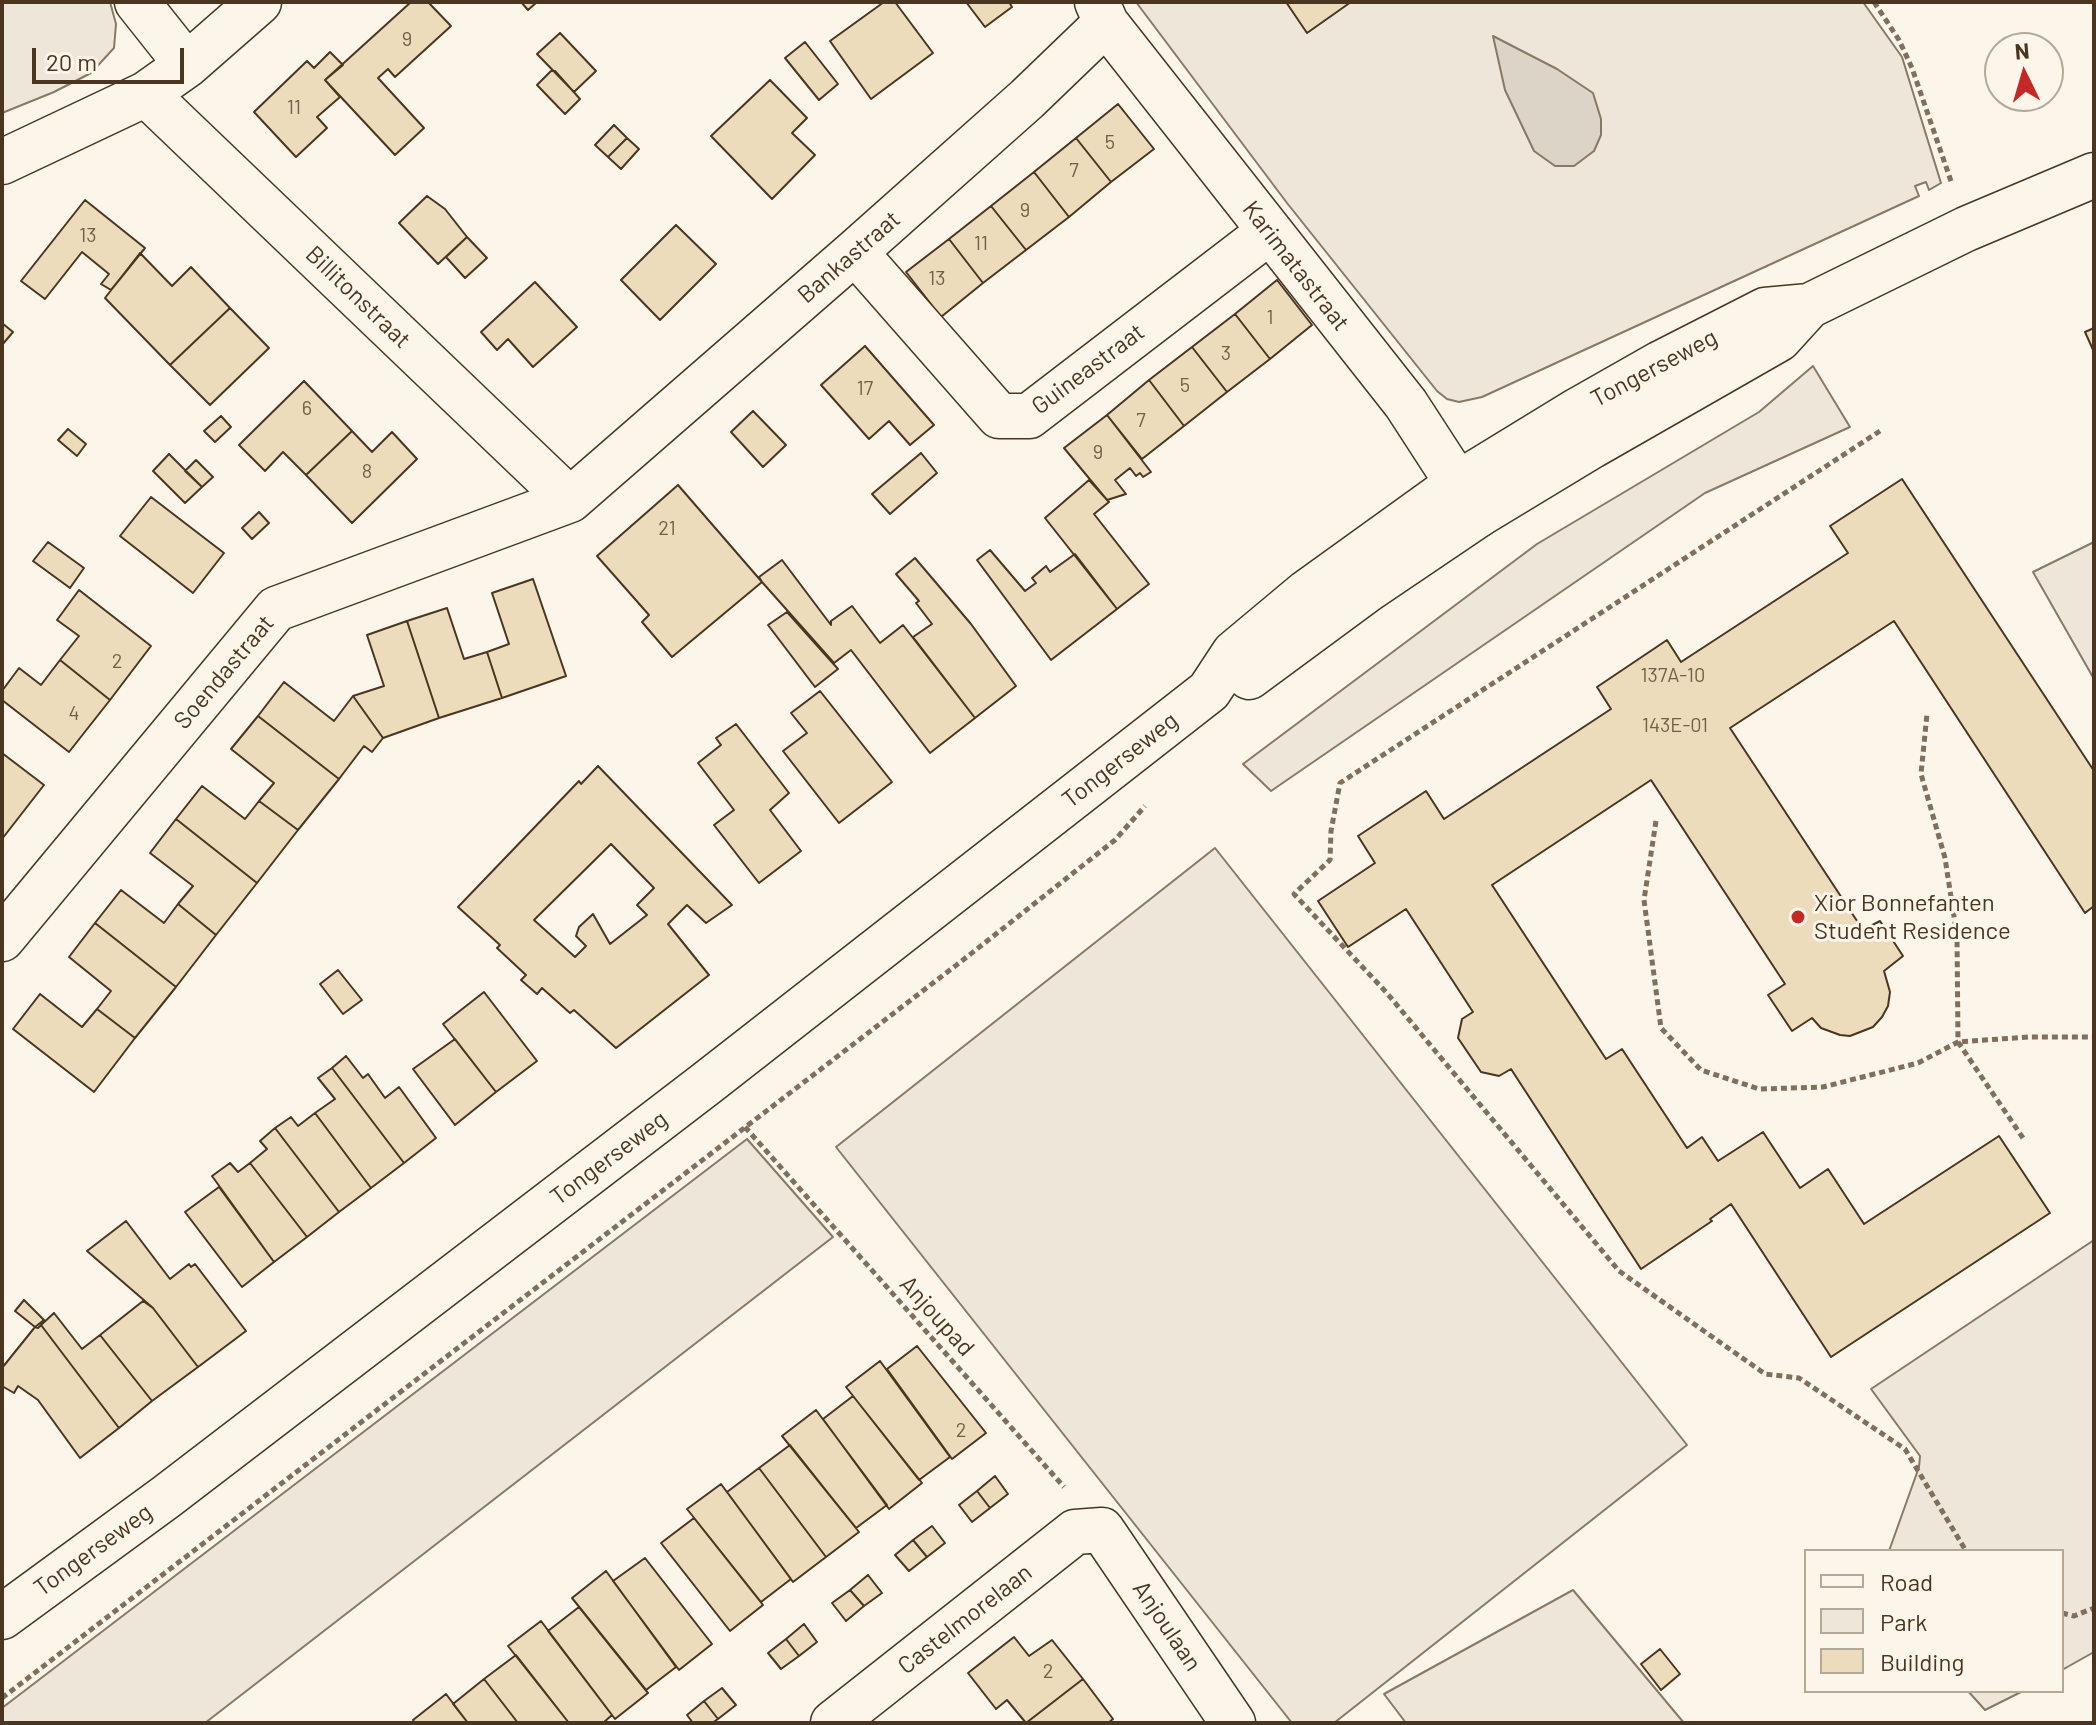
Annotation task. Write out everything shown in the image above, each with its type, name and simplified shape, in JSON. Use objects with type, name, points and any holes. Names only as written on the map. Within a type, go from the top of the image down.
[{"type":"street","points":[[137,2],[187,65]]},
{"type":"street","points":[[2,162],[146,94],[187,65],[259,2]]},
{"type":"street","name":"Karimatastraat","points":[[1102,13],[1269,232],[1406,404],[1467,499]]},
{"type":"street","name":"Bankastraat","points":[[570,500],[1027,99],[1102,13]]},
{"type":"street","name":"Billitonstraat","points":[[146,94],[570,500]]},
{"type":"street","name":"Tongerseweg","points":[[2,1617],[166,1497],[682,1102],[1209,691],[1249,677],[1326,619],[1467,499],[1602,440],[1779,339],[1809,306],[1966,229],[2094,175]]},
{"type":"street","name":"Guineastraat","points":[[855,252],[999,416],[1029,416],[1269,232]]},
{"type":"street","name":"Soendastraat","points":[[2,939],[276,609],[570,500]]},
{"type":"street","name":"Castelmorelaan","points":[[833,1723],[1075,1532],[1102,1530]]},
{"type":"street","name":"Anjoulaan","points":[[1102,1530],[1233,1723]]},
{"type":"path","points":[[1874,2],[1899,40],[1912,68],[1956,196]]},
{"type":"path","points":[[1880,431],[1340,783],[1331,831],[1330,860],[1294,894],[1386,992],[1619,1271],[1765,1374],[1799,1378],[1905,1449],[1965,1549]]},
{"type":"path","points":[[1927,714],[1921,774],[1945,858],[1957,936],[1958,1042],[2023,1138]]},
{"type":"path","points":[[2,1698],[1093,858],[1115,840],[1150,801]]},
{"type":"path","points":[[1656,821],[1644,900],[1661,1028],[1701,1070],[1759,1089],[1823,1087],[1918,1063],[1958,1042],[2028,1037],[2094,1037]]},
{"type":"path","name":"Anjoupad","points":[[745,1127],[1102,1530]]},
{"type":"path","points":[[2064,1614],[2074,1616],[2094,1608]]},
{"type":"green space","points":[[2,2],[110,2],[116,24],[114,48],[91,73],[2,113]]},
{"type":"green space","points":[[1136,2],[1863,2],[1902,57],[1941,183],[1929,190],[1926,182],[1915,186],[1919,196],[1482,397],[1459,402],[1447,399],[1437,391],[1287,203]]},
{"type":"green space","points":[[1813,366],[1850,427],[1705,493],[1271,791],[1243,764],[1537,544],[1759,412]]},
{"type":"green space","points":[[2094,542],[2094,679],[2033,572]]},
{"type":"green space","points":[[1215,848],[1687,1445],[1334,1723],[1292,1723],[836,1147]]},
{"type":"green space","points":[[747,1139],[833,1237],[205,1723],[2,1723],[2,1708]]},
{"type":"green space","points":[[2094,1240],[2094,1652],[2064,1669],[2064,1549],[1890,1549],[1919,1467],[1920,1456],[1871,1389]]},
{"type":"green space","points":[[1573,1590],[1684,1723],[1406,1723],[1384,1694]]},
{"type":"green space","points":[[1970,1693],[2019,1693],[1985,1710]]},
{"type":"shaded area","points":[[1493,36],[1557,69],[1593,93],[1601,119],[1601,135],[1594,151],[1574,166],[1555,166],[1534,151],[1505,90]]},
{"type":"building","points":[[411,2],[428,2],[451,26],[395,77],[388,69],[378,78],[424,128],[395,155],[325,80]]},
{"type":"building","points":[[521,2],[537,2],[528,10]]},
{"type":"building","points":[[884,2],[895,2],[933,53],[871,99],[830,41]]},
{"type":"building","points":[[966,2],[1009,2],[1012,7],[985,27]]},
{"type":"building","points":[[1286,2],[1351,2],[1307,33]]},
{"type":"building","points":[[560,33],[596,71],[574,92],[537,54]]},
{"type":"building","points":[[805,42],[838,84],[819,100],[785,58]]},
{"type":"building","points":[[330,52],[343,65],[325,80],[340,97],[317,117],[327,128],[296,157],[254,112],[307,61],[314,68]]},
{"type":"building","points":[[551,71],[555,71],[580,99],[565,114],[537,85]]},
{"type":"building","points":[[770,80],[807,118],[792,133],[815,155],[772,199],[711,136]]},
{"type":"building","points":[[1118,104],[1154,149],[1111,182],[1076,138]]},
{"type":"building","points":[[614,125],[627,138],[608,157],[595,145]]},
{"type":"building","points":[[627,138],[639,149],[621,169],[608,157]]},
{"type":"building","points":[[1076,138],[1111,182],[1069,217],[1034,172]]},
{"type":"building","points":[[1034,172],[1069,217],[1026,250],[991,206]]},
{"type":"building","points":[[427,196],[445,209],[467,237],[438,264],[399,223]]},
{"type":"building","points":[[85,200],[145,248],[111,290],[101,284],[109,274],[82,252],[45,299],[21,281]]},
{"type":"building","points":[[991,206],[1026,250],[983,283],[949,239]]},
{"type":"building","points":[[676,225],[716,264],[660,320],[621,280]]},
{"type":"building","points":[[467,237],[487,258],[465,278],[446,257]]},
{"type":"building","points":[[949,239],[983,283],[941,317],[906,272]]},
{"type":"building","points":[[140,253],[172,286],[191,267],[230,308],[170,365],[105,298]]},
{"type":"building","points":[[1277,280],[1312,325],[1270,359],[1235,314]]},
{"type":"building","points":[[535,282],[577,327],[533,367],[508,339],[497,350],[481,332]]},
{"type":"building","points":[[230,308],[269,348],[210,405],[170,365]]},
{"type":"building","points":[[1235,314],[1270,359],[1227,392],[1192,347]]},
{"type":"building","points":[[2,323],[13,332],[2,345]]},
{"type":"building","points":[[2094,328],[2094,352],[2085,332]]},
{"type":"building","points":[[865,346],[934,425],[910,445],[889,421],[869,439],[821,385]]},
{"type":"building","points":[[1192,347],[1227,392],[1184,426],[1149,380]]},
{"type":"building","points":[[1149,380],[1184,426],[1142,459],[1107,415]]},
{"type":"building","points":[[304,381],[352,431],[306,475],[283,452],[265,471],[239,445]]},
{"type":"building","points":[[753,411],[786,445],[763,467],[731,432]]},
{"type":"building","points":[[1107,415],[1151,472],[1143,477],[1140,473],[1136,476],[1130,468],[1115,480],[1126,494],[1107,500],[1064,448]]},
{"type":"building","points":[[221,416],[231,427],[215,442],[204,431]]},
{"type":"building","points":[[68,429],[86,444],[77,456],[58,440]]},
{"type":"building","points":[[352,431],[372,452],[392,432],[417,459],[352,523],[306,475]]},
{"type":"building","points":[[921,453],[937,473],[890,514],[872,494]]},
{"type":"building","points":[[169,454],[202,487],[185,503],[153,471]]},
{"type":"building","points":[[196,460],[213,477],[202,487],[185,471]]},
{"type":"building","name":"Xior Bonnefanten Student Residence","points":[[1902,479],[2094,771],[2094,906],[2085,913],[1894,621],[1730,728],[1863,930],[1880,921],[1903,956],[1884,971],[1890,992],[1888,1006],[1873,1027],[1850,1036],[1840,1035],[1821,1028],[1812,1018],[1792,1031],[1768,995],[1785,984],[1651,780],[1492,885],[1606,1059],[1622,1049],[1687,1148],[1702,1137],[1718,1161],[1763,1132],[1800,1188],[1828,1169],[1864,1224],[1999,1136],[2050,1213],[1831,1357],[1731,1204],[1710,1219],[1712,1221],[1641,1269],[1511,1069],[1499,1076],[1481,1072],[1458,1038],[1462,1019],[1473,1012],[1406,909],[1348,947],[1318,901],[1375,863],[1358,836],[1426,791],[1444,819],[1611,709],[1597,687],[1667,640],[1681,662],[1848,553],[1830,526]]},
{"type":"building","points":[[1089,480],[1109,502],[1094,514],[1149,584],[1117,609],[1045,518]]},
{"type":"building","points":[[678,485],[762,582],[672,657],[642,622],[649,615],[597,556]]},
{"type":"building","points":[[151,497],[224,553],[193,593],[120,536]]},
{"type":"building","points":[[259,512],[269,523],[252,539],[242,528]]},
{"type":"building","points":[[48,542],[84,568],[70,588],[33,561]]},
{"type":"building","points":[[990,550],[1025,591],[1036,583],[1032,578],[1046,566],[1050,572],[1075,554],[1117,609],[1051,660],[977,560]]},
{"type":"building","points":[[915,558],[971,624],[1016,686],[975,718],[913,637],[932,624],[916,603],[919,601],[896,574]]},
{"type":"building","points":[[782,560],[831,625],[831,621],[852,606],[880,643],[903,625],[975,718],[930,753],[851,650],[834,663],[762,582],[759,577]]},
{"type":"building","points":[[533,579],[566,676],[502,698],[487,652],[509,644],[492,593]]},
{"type":"building","points":[[79,590],[151,646],[110,700],[60,660],[79,636],[57,620]]},
{"type":"building","points":[[447,608],[464,659],[487,652],[502,698],[439,718],[407,621]]},
{"type":"building","points":[[787,612],[838,669],[815,687],[768,625]]},
{"type":"building","points":[[407,621],[439,718],[383,738],[353,696],[384,686],[367,635]]},
{"type":"building","points":[[60,660],[110,700],[69,752],[2,700],[2,691],[19,668],[41,685]]},
{"type":"building","points":[[284,682],[334,721],[353,696],[383,738],[372,752],[364,746],[339,779],[258,716]]},
{"type":"building","points":[[820,691],[892,782],[839,823],[783,751],[807,733],[791,713]]},
{"type":"building","points":[[258,716],[339,779],[298,830],[259,801],[274,783],[231,749]]},
{"type":"building","points":[[736,724],[789,793],[770,810],[801,851],[759,883],[714,825],[734,810],[698,763],[721,745],[716,738]]},
{"type":"building","points":[[2,753],[44,785],[2,839]]},
{"type":"building","points":[[598,766],[732,905],[706,923],[687,905],[668,924],[709,975],[616,1048],[574,1010],[570,1013],[542,988],[537,994],[521,980],[526,975],[497,948],[500,945],[458,907],[579,781],[581,784]],"holes":[[[611,844],[654,888],[637,905],[647,915],[610,944],[593,914],[579,927],[576,936],[586,946],[575,957],[534,920]]]},
{"type":"building","points":[[202,786],[245,819],[259,801],[298,830],[257,883],[176,819]]},
{"type":"building","points":[[176,819],[257,883],[216,935],[178,904],[193,886],[150,853]]},
{"type":"building","points":[[121,890],[164,923],[178,904],[216,935],[176,987],[95,923]]},
{"type":"building","points":[[95,923],[176,987],[135,1038],[97,1009],[111,991],[69,957]]},
{"type":"building","points":[[338,970],[362,1000],[343,1014],[320,984]]},
{"type":"building","points":[[484,992],[537,1061],[496,1092],[443,1024]]},
{"type":"building","points":[[40,994],[82,1027],[97,1009],[135,1038],[94,1092],[13,1029]]},
{"type":"building","points":[[455,1039],[496,1092],[455,1125],[413,1069]]},
{"type":"building","points":[[346,1056],[363,1078],[368,1074],[385,1098],[399,1087],[436,1138],[404,1163],[332,1068]]},
{"type":"building","points":[[332,1068],[404,1163],[371,1188],[315,1113],[335,1099],[318,1078]]},
{"type":"building","points":[[315,1113],[371,1188],[339,1212],[275,1128],[291,1117],[298,1126]]},
{"type":"building","points":[[275,1128],[339,1212],[307,1237],[250,1163],[267,1149],[260,1141]]},
{"type":"building","points":[[230,1163],[238,1172],[250,1163],[307,1237],[274,1262],[212,1176]]},
{"type":"building","points":[[219,1187],[274,1262],[242,1287],[185,1212]]},
{"type":"building","points":[[126,1221],[170,1279],[189,1264],[191,1267],[195,1264],[246,1331],[198,1367],[153,1308],[87,1251]]},
{"type":"building","points":[[24,1300],[44,1320],[35,1327],[15,1311]]},
{"type":"building","points":[[143,1301],[153,1308],[198,1367],[152,1401],[100,1335]]},
{"type":"building","points":[[54,1313],[82,1349],[100,1335],[152,1401],[119,1428],[41,1325]]},
{"type":"building","points":[[41,1325],[119,1428],[80,1458],[38,1400],[18,1386],[14,1393],[2,1386],[2,1368],[35,1327]]},
{"type":"building","points":[[917,1346],[986,1433],[952,1459],[887,1369]]},
{"type":"building","points":[[880,1361],[950,1457],[919,1480],[846,1387]]},
{"type":"building","points":[[853,1396],[922,1483],[889,1509],[823,1419]]},
{"type":"building","points":[[816,1410],[887,1505],[856,1528],[782,1436]]},
{"type":"building","points":[[790,1445],[859,1532],[826,1557],[759,1468]]},
{"type":"building","points":[[759,1468],[826,1557],[793,1582],[727,1492]]},
{"type":"building","points":[[995,1476],[1008,1494],[990,1508],[977,1491]]},
{"type":"building","points":[[721,1484],[791,1579],[761,1602],[687,1509]]},
{"type":"building","points":[[977,1491],[990,1508],[972,1522],[959,1505]]},
{"type":"building","points":[[694,1518],[763,1605],[730,1631],[661,1543]]},
{"type":"building","points":[[932,1526],[945,1543],[927,1557],[913,1540]]},
{"type":"building","points":[[913,1540],[927,1557],[909,1571],[895,1555]]},
{"type":"building","points":[[645,1558],[712,1644],[679,1670],[613,1581]]},
{"type":"building","points":[[606,1571],[676,1667],[646,1690],[572,1598]]},
{"type":"building","points":[[868,1575],[882,1593],[864,1606],[850,1590]]},
{"type":"building","points":[[850,1590],[864,1606],[846,1621],[832,1603]]},
{"type":"building","points":[[579,1607],[648,1693],[615,1719],[548,1631]]},
{"type":"building","points":[[541,1621],[612,1715],[603,1723],[569,1723],[508,1646]]},
{"type":"building","points":[[804,1624],[817,1642],[799,1656],[786,1639]]},
{"type":"building","points":[[1014,1637],[1029,1656],[1052,1640],[1083,1679],[1026,1723],[1007,1700],[996,1709],[968,1673]]},
{"type":"building","points":[[786,1639],[799,1656],[781,1669],[768,1653]]},
{"type":"building","points":[[1660,1649],[1680,1674],[1661,1690],[1641,1664]]},
{"type":"building","points":[[516,1655],[569,1723],[518,1723],[484,1679]]},
{"type":"building","points":[[484,1679],[518,1723],[468,1723],[453,1704]]},
{"type":"building","points":[[1083,1679],[1113,1719],[1108,1723],[1026,1723]]},
{"type":"building","points":[[722,1688],[736,1705],[718,1719],[704,1701]]},
{"type":"building","points":[[446,1694],[468,1723],[415,1723],[413,1720]]},
{"type":"building","points":[[704,1701],[718,1719],[712,1723],[693,1723],[687,1715]]},
{"type":"place","name":"Xior Bonnefanten Student Residence","points":[[1798,917]]}]
